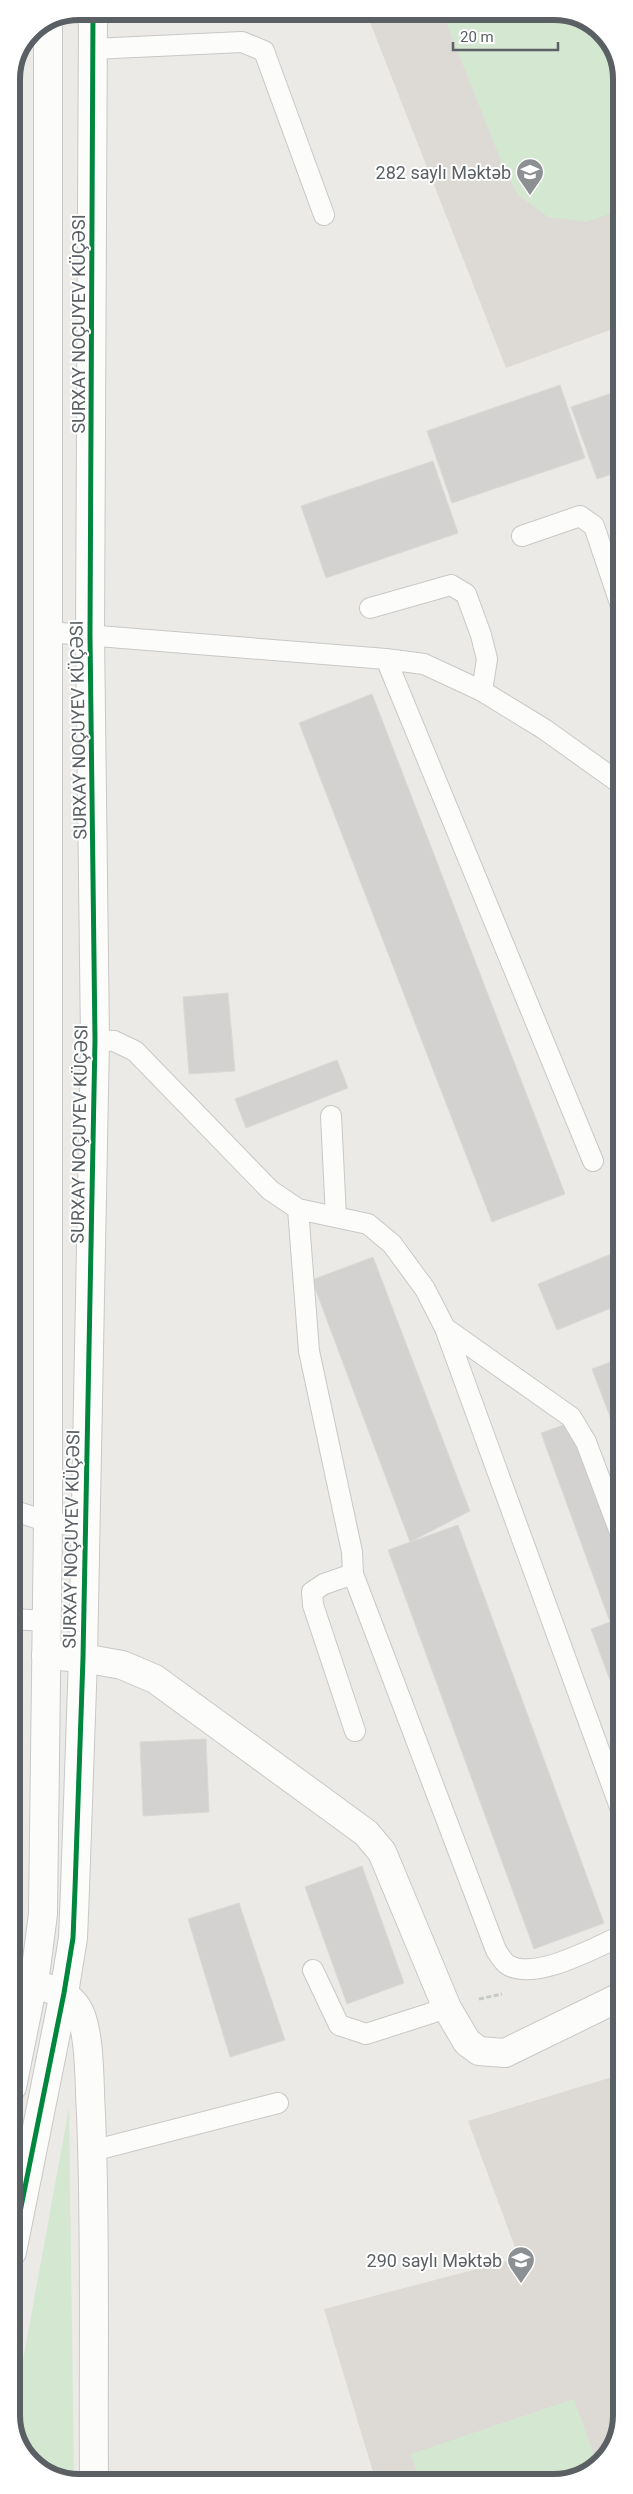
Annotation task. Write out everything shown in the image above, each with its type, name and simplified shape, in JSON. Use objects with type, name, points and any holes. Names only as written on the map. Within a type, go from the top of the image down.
[{"type":"street","name":"SURXAY NOÇUYEV KÜÇƏSI","points":[[20,2212],[64,1993],[73,1938],[83,1658],[94,1040],[90,635],[93,20]]},
{"type":"street","name":"SURXAY NOÇUYEV KÜÇƏSI","points":[[20,2048],[33,1984],[43,1914],[48,1522],[48,29]]},
{"type":"street","points":[[46,1654],[122,1665],[155,1679],[366,1833],[382,1852],[447,2008],[467,2042],[479,2051],[505,2053],[613,2000]]},
{"type":"street","points":[[33,1984],[64,1993],[78,2009],[84,2032],[88,2065],[92,2151],[94,2474]]},
{"type":"lane","points":[[93,49],[242,42],[264,51],[324,215]]},
{"type":"lane","points":[[522,536],[580,516],[594,526],[613,582]]},
{"type":"lane","points":[[370,608],[451,585],[466,594],[482,635],[487,659],[482,691]]},
{"type":"lane","points":[[48,632],[386,659],[424,664],[482,691],[544,728],[613,778]]},
{"type":"lane","points":[[386,659],[593,1161]]},
{"type":"lane","points":[[94,1040],[114,1041],[135,1051],[270,1190],[298,1209],[368,1224],[392,1244],[425,1289],[445,1328],[613,1788]]},
{"type":"lane","points":[[330,1116],[336,1217]]},
{"type":"lane","points":[[298,1209],[309,1351],[352,1552],[353,1574],[496,1950],[507,1964],[525,1971],[562,1962],[613,1940]]},
{"type":"lane","points":[[445,1328],[571,1417],[586,1442],[613,1514]]},
{"type":"lane","points":[[20,1513],[48,1522],[85,1527]]},
{"type":"lane","points":[[353,1574],[324,1584],[312,1592],[313,1605],[355,1731]]},
{"type":"lane","points":[[20,1619],[46,1621]]},
{"type":"lane","points":[[312,1970],[339,2026],[366,2034],[447,2008]]},
{"type":"lane","points":[[92,2151],[278,2102]]},
{"type":"path","points":[[447,2008],[508,1992],[519,1987],[525,1971]]},
{"type":"shaded area","name":"282 saylı Məktəb","points":[[369,20],[565,21],[583,28],[593,35],[610,60],[613,79],[613,329],[506,368]]},
{"type":"shaded area","name":"290 saylı Məktəb","points":[[613,2077],[612,2426],[605,2444],[598,2454],[590,2462],[573,2471],[554,2474],[374,2474],[324,2309],[519,2258],[468,2121]]},
{"type":"green space","points":[[445,20],[558,20],[583,28],[598,40],[610,60],[612,68],[613,213],[586,222],[548,217],[518,195],[502,163]]},
{"type":"green space","points":[[69,2108],[74,2474],[50,2466],[35,2454],[28,2444],[21,2426],[20,2377]]},
{"type":"green space","points":[[574,2399],[595,2457],[583,2466],[565,2473],[417,2474],[411,2454]]},
{"type":"building","points":[[560,385],[585,458],[452,503],[427,431]]},
{"type":"building","points":[[613,393],[613,474],[597,479],[571,407]]},
{"type":"building","points":[[433,461],[458,533],[326,578],[301,506]]},
{"type":"building","points":[[372,694],[565,1194],[492,1222],[299,723]]},
{"type":"building","points":[[228,993],[235,1071],[189,1074],[183,997]]},
{"type":"building","points":[[337,1060],[348,1088],[246,1128],[235,1099]]},
{"type":"building","points":[[613,1253],[613,1307],[557,1330],[538,1284]]},
{"type":"building","points":[[373,1257],[470,1511],[410,1542],[312,1280]]},
{"type":"building","points":[[613,1361],[613,1425],[592,1369]]},
{"type":"building","points":[[572,1422],[613,1536],[613,1688],[591,1629],[610,1622],[541,1433]]},
{"type":"building","points":[[458,1525],[604,1923],[534,1949],[388,1550]]},
{"type":"building","points":[[206,1739],[209,1812],[143,1816],[140,1742]]},
{"type":"building","points":[[362,1866],[404,1983],[347,2004],[305,1887]]},
{"type":"building","points":[[239,1903],[285,2040],[230,2057],[188,1919]]},
{"type":"cycle path","points":[[20,2212],[64,1993],[73,1938],[83,1658],[95,1040],[90,635],[93,20]]},
{"type":"place","name":"282 saylı Məktəb","points":[[530,196]]},
{"type":"place","name":"290 saylı Məktəb","points":[[521,2284]]}]
